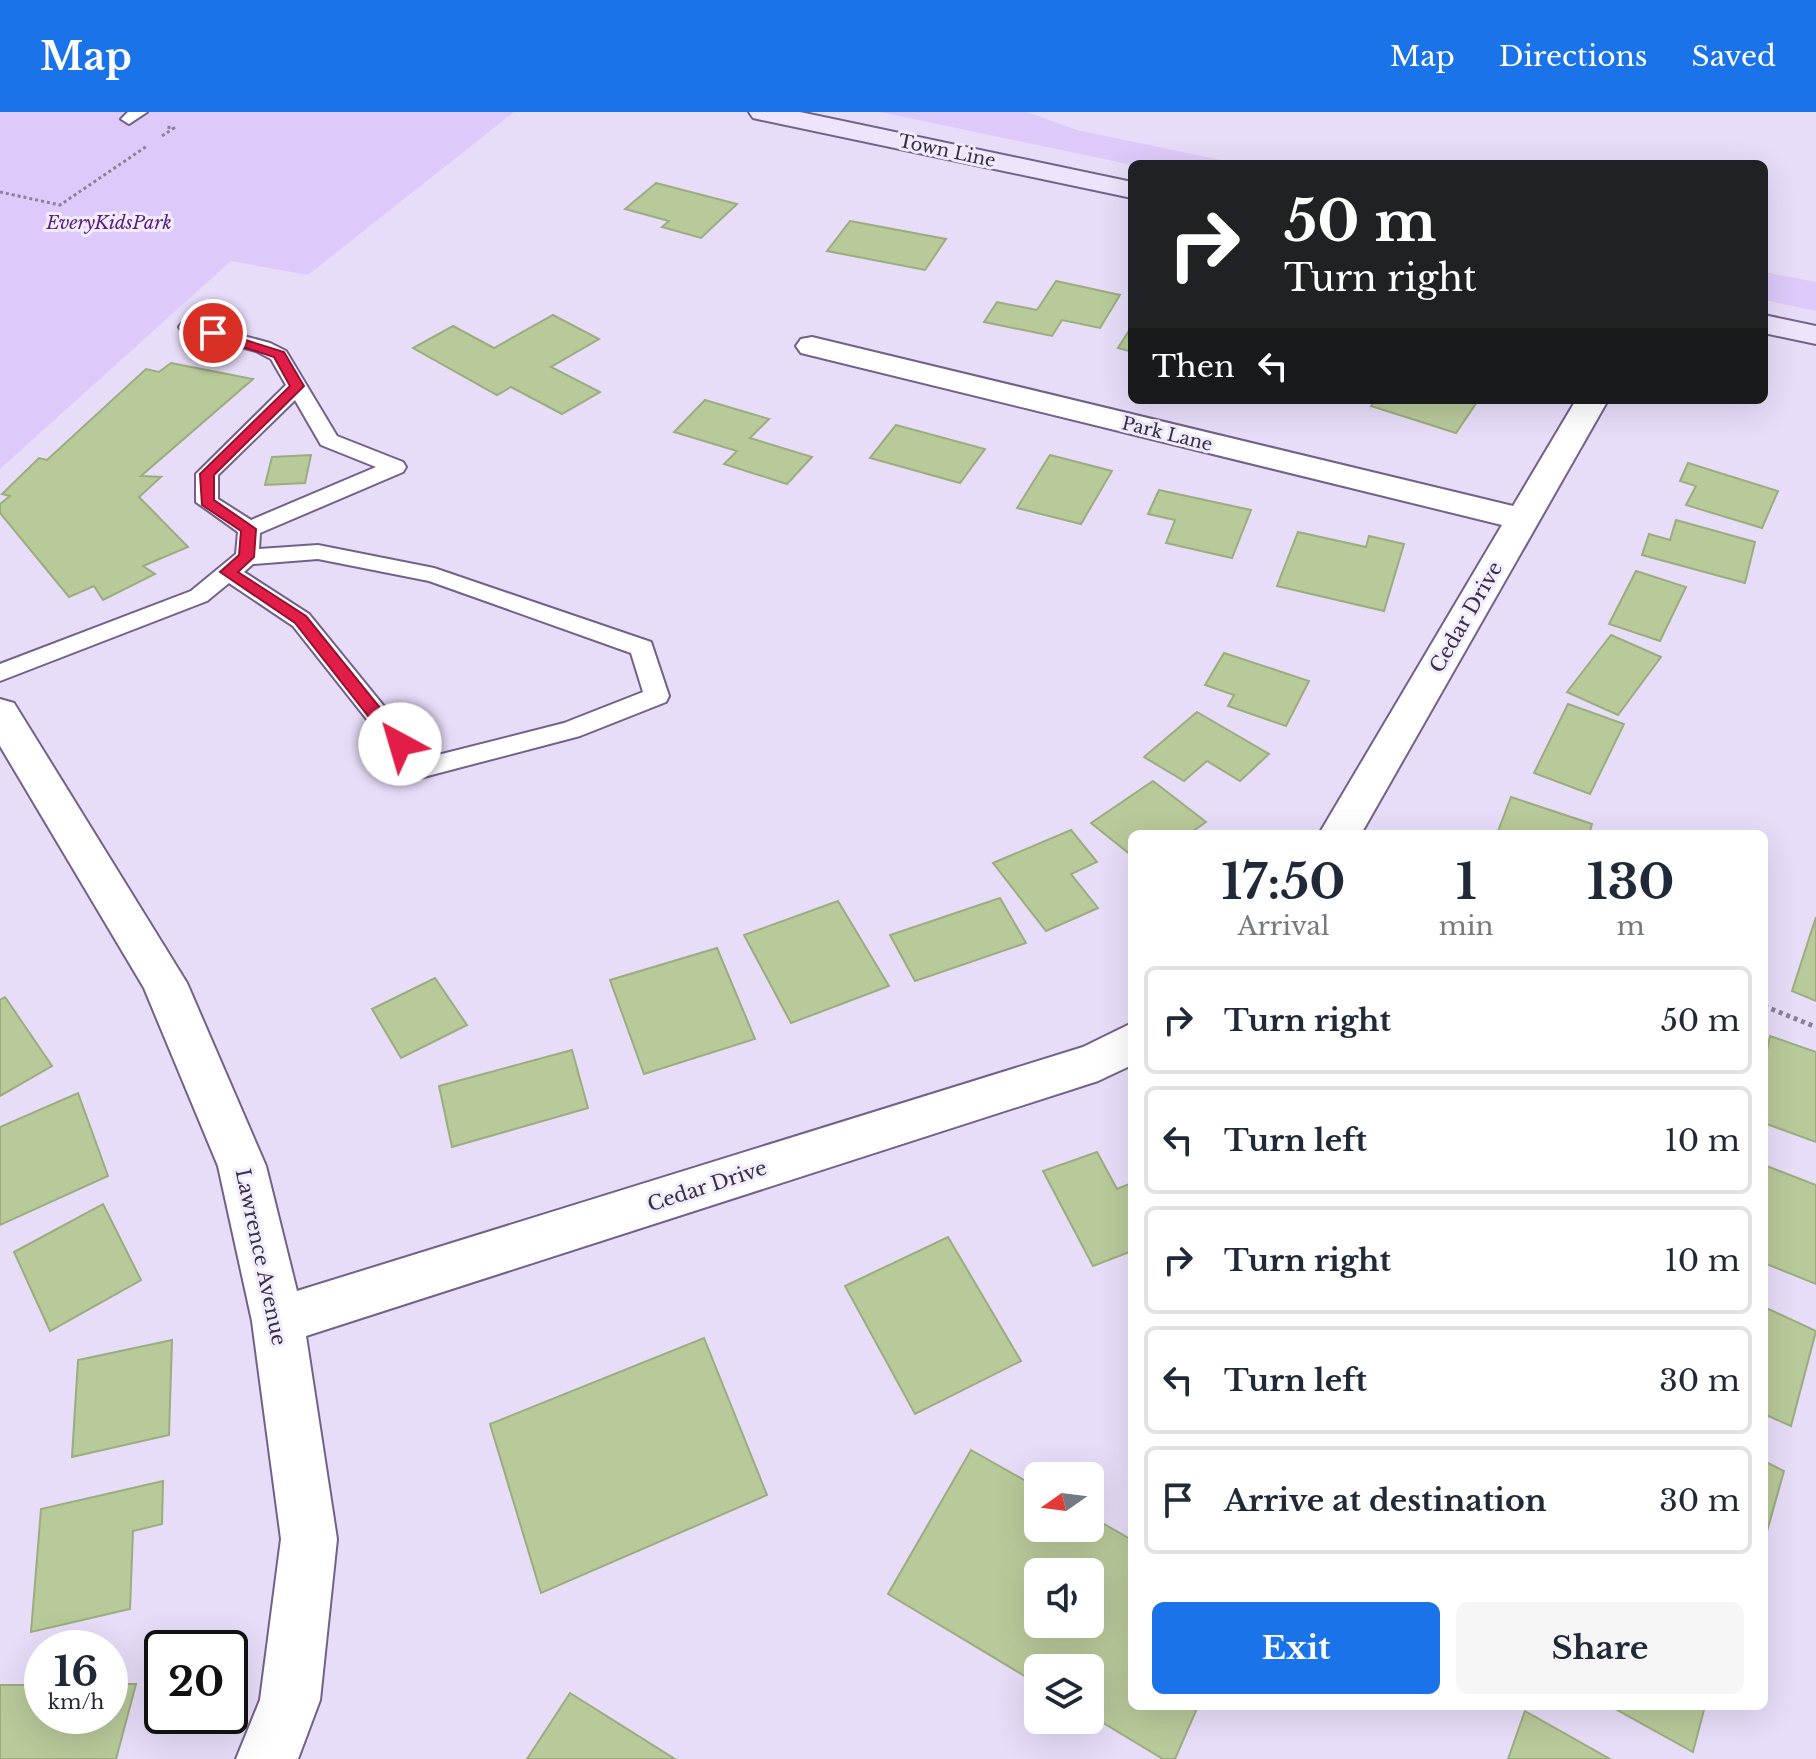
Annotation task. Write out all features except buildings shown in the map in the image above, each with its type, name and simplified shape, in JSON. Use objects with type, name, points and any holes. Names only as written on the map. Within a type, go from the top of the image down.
[{"type":"main road","name":"Town Line","points":[[762,112],[1128,189]]},
{"type":"main road","points":[[1768,325],[1816,335]]},
{"type":"street","name":"Park Lane","points":[[812,346],[1523,519]]},
{"type":"street","name":"Cedar Drive","points":[[1342,830],[1590,404]]},
{"type":"street","name":"Lawrence Avenue","points":[[0,713],[164,983],[242,1166],[278,1321],[309,1539],[290,1700],[267,1759]]},
{"type":"street","name":"Cedar Drive","points":[[278,1321],[1098,1062],[1128,1044]]},
{"type":"lane","points":[[189,327],[263,347],[279,355],[329,440],[395,467],[249,529],[237,565]]},
{"type":"lane","points":[[249,529],[207,502],[207,474],[297,386]]},
{"type":"lane","points":[[0,673],[199,596],[237,565],[318,552],[434,575],[642,648],[657,696],[571,730],[420,769],[301,620],[237,565]]},
{"type":"path","points":[[134,115],[174,128],[161,137]]},
{"type":"path","points":[[0,192],[60,205],[148,145]]},
{"type":"path","points":[[1768,1008],[1816,1027]]},
{"type":"green space","name":"EveryKidsPark","points":[[0,112],[514,112],[308,275],[231,261],[0,469]]},
{"type":"green space","points":[[880,112],[1027,112],[1077,130],[1221,160],[1128,160],[1128,164]]},
{"type":"green space","points":[[1768,273],[1816,282],[1816,311],[1768,301]]},
{"type":"route","points":[[213,333],[263,347],[279,355],[297,386],[207,474],[207,502],[249,529],[247,557],[228,572],[301,620],[400,744]]}]
